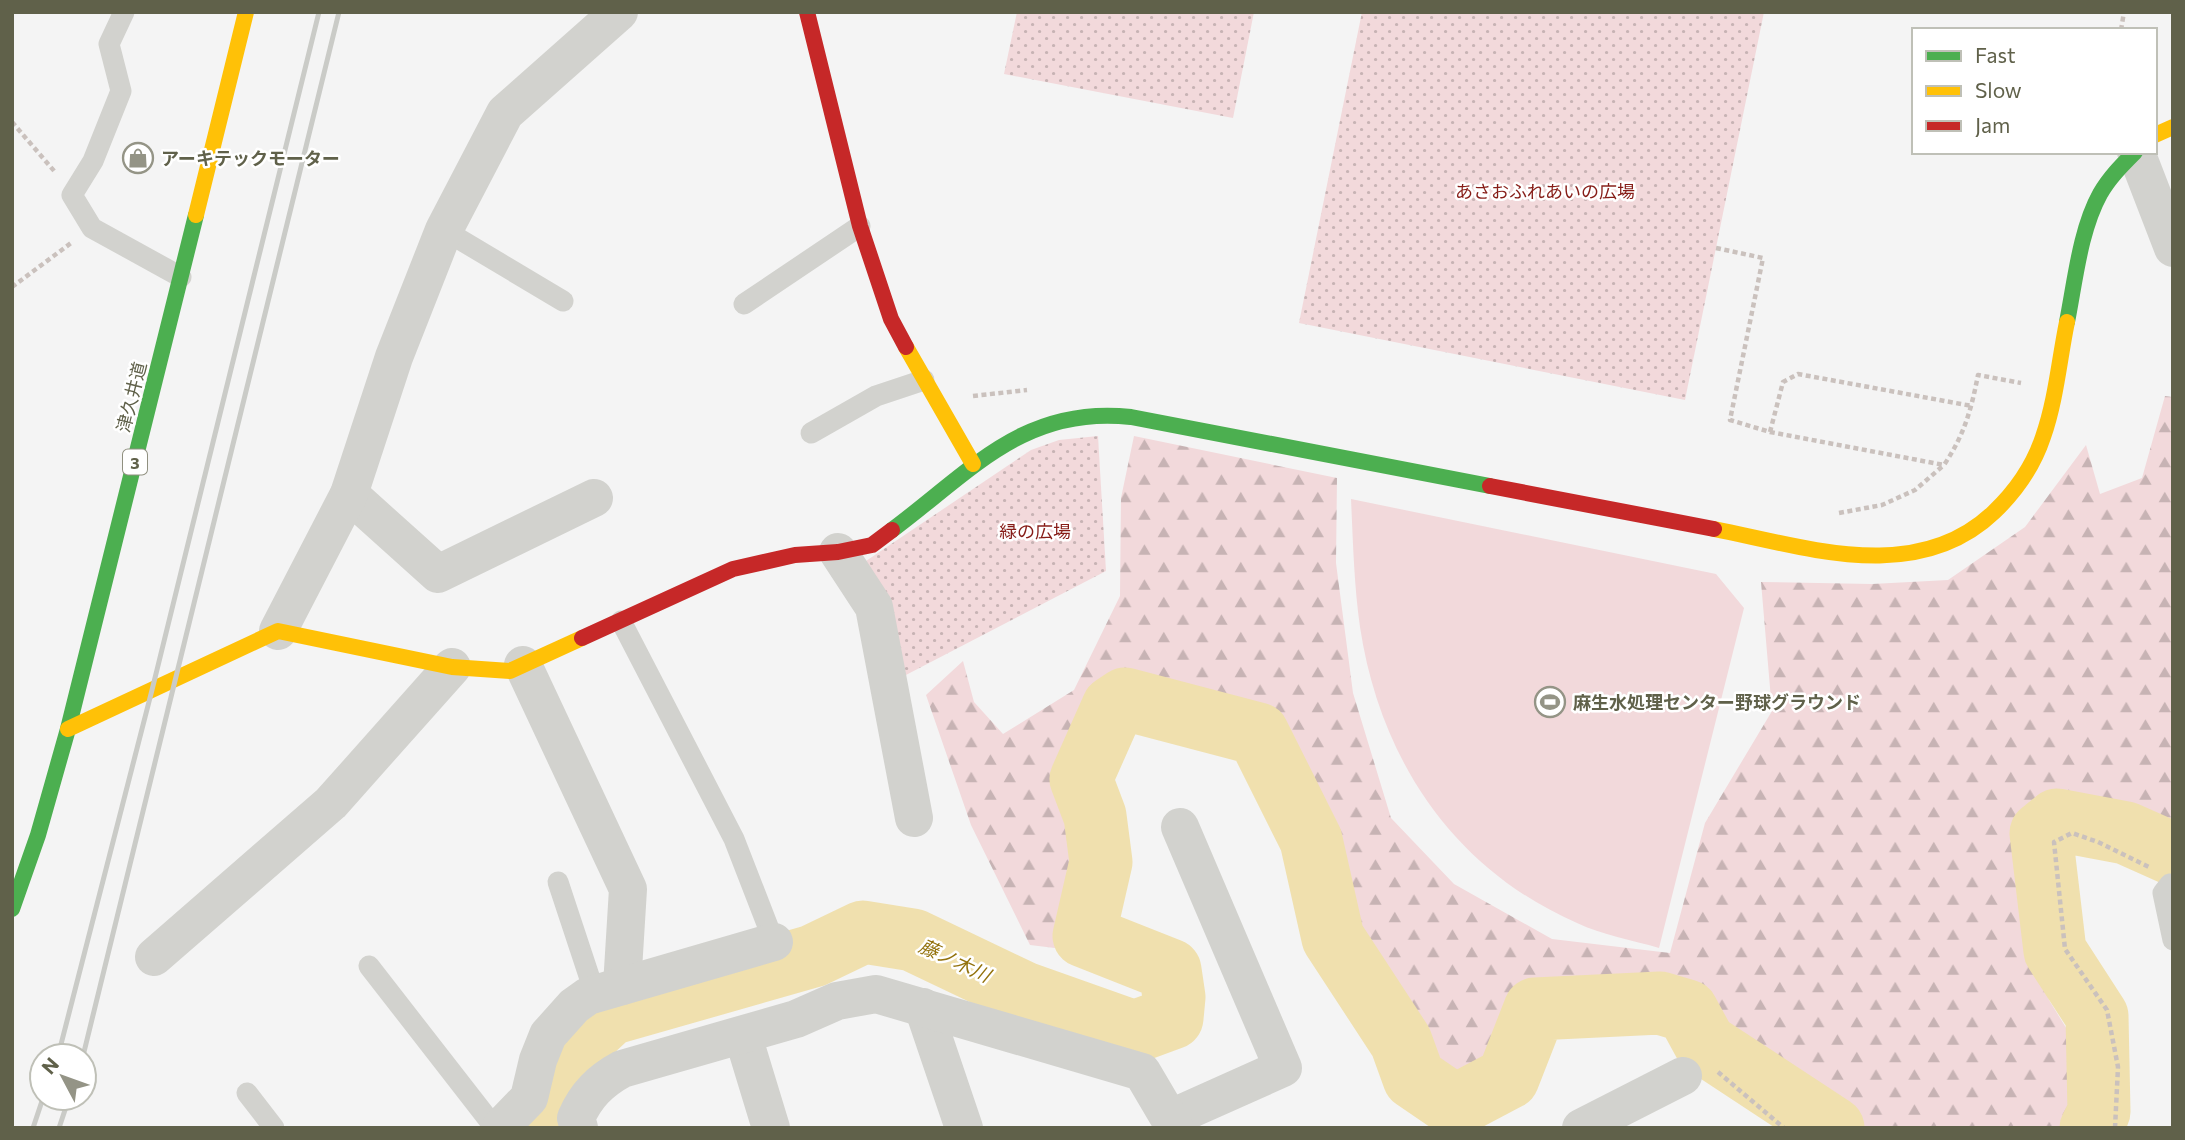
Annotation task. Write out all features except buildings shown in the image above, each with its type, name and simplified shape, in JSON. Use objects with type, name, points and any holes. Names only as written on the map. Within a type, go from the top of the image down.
[{"type":"street","name":"津久井道","points":[[12,909],[38,835],[68,729],[246,12]]},
{"type":"street","points":[[278,631],[349,494],[394,357],[444,230],[505,113],[619,12]]},
{"type":"street","points":[[807,12],[860,226],[891,319],[973,464]]},
{"type":"street","points":[[2157,134],[2173,127]]},
{"type":"street","points":[[68,729],[278,631],[452,667],[510,671],[733,569],[795,555],[838,552],[872,545],[973,464],[1018,437],[1045,425],[1075,417],[1104,414],[1842,554],[1879,558],[1917,555],[1950,544],[1980,526],[2008,502],[2029,472],[2046,433],[2086,232],[2098,197],[2133,154]]},
{"type":"street","points":[[2136,154],[2173,248]]},
{"type":"street","points":[[349,494],[438,575],[594,498]]},
{"type":"street","points":[[838,552],[874,607],[914,818]]},
{"type":"street","points":[[523,665],[628,889],[609,990]]},
{"type":"street","points":[[154,957],[331,803],[452,667]]},
{"type":"street","points":[[497,1128],[560,1108],[591,1092],[604,1079],[622,1069],[796,1019],[837,1000],[876,994],[1142,1072],[1173,1123],[1283,1068],[1180,827]]},
{"type":"street","points":[[560,1108],[538,1060],[548,1035],[574,1006],[609,990],[774,942]]},
{"type":"street","points":[[923,1007],[964,1128]]},
{"type":"street","points":[[743,1036],[771,1128]]},
{"type":"street","points":[[1581,1128],[1700,1073]]},
{"type":"lane","points":[[124,12],[109,44],[121,91],[93,161],[72,195],[92,228],[181,277]]},
{"type":"lane","points":[[744,303],[860,226]]},
{"type":"lane","points":[[444,230],[563,301]]},
{"type":"lane","points":[[811,433],[876,396],[924,380]]},
{"type":"lane","points":[[621,621],[734,839],[774,942]]},
{"type":"lane","points":[[558,882],[609,990]]},
{"type":"lane","points":[[2170,884],[2162,893],[2173,940]]},
{"type":"lane","points":[[369,966],[497,1128]]},
{"type":"lane","points":[[247,1093],[274,1128]]},
{"type":"path","points":[[12,122],[42,155],[72,195]]},
{"type":"path","points":[[12,286],[92,228]]},
{"type":"path","points":[[1716,248],[1763,258],[1730,420],[1770,432],[1944,465],[1959,442],[1972,406],[1978,375],[2056,389]]},
{"type":"path","points":[[1770,432],[1783,382],[1798,374],[1972,406]]},
{"type":"path","points":[[2115,1128],[2118,1067],[2107,1010],[2065,949],[2054,842],[2072,833],[2098,842],[2147,866],[2170,884]]},
{"type":"path","points":[[1700,1073],[1784,1128]]},
{"type":"green space","points":[[1017,12],[1254,12],[1233,118],[1004,74]]},
{"type":"green space","name":"あさおふれあいの広場","points":[[1362,12],[1764,12],[1685,400],[1299,323]]},
{"type":"green space","points":[[2165,396],[2173,397],[2173,864],[2098,810],[2063,797],[2025,811],[2018,854],[2020,912],[2049,1000],[2076,1044],[2081,1098],[2072,1128],[1817,1128],[1766,1072],[1755,1049],[1720,1043],[1696,999],[1641,1008],[1523,1011],[1507,1063],[1462,1084],[1432,1059],[1387,983],[1350,936],[1333,861],[1319,829],[1257,729],[1176,706],[1138,700],[1117,679],[1070,764],[1069,872],[1063,949],[1030,945],[971,825],[926,695],[963,661],[974,702],[1003,734],[1074,690],[1120,596],[1121,498],[1134,436],[1337,478],[1336,563],[1353,693],[1391,818],[1454,884],[1552,939],[1670,953],[1705,823],[1772,711],[1761,582],[1872,584],[1948,580],[2025,527],[2086,445],[2100,494],[2142,478]]},
{"type":"green space","name":"緑の広場","points":[[1098,436],[1106,571],[904,676],[860,565],[1031,450],[1059,440]]},
{"type":"green space","name":"麻生水処理センター野球グラウンド","points":[[1351,499],[1716,574],[1744,608],[1659,948],[1587,927],[1533,900],[1494,873],[1459,840],[1430,804],[1405,764],[1385,721],[1370,675],[1358,611]]},
{"type":"waterway","name":"藤ノ木川","points":[[542,1128],[555,1115],[564,1067],[582,1040],[610,1014],[813,956],[863,932],[913,940],[1024,993],[1134,1032],[1172,1018],[1174,997],[1170,970],[1084,936],[1101,862],[1095,816],[1081,779],[1113,707],[1125,699],[1258,734],[1311,840],[1333,938],[1401,1042],[1414,1078],[1455,1106],[1508,1078],[1535,1009],[1660,1003],[1687,1011],[1705,1044],[1833,1128]]},
{"type":"waterway","points":[[2091,1128],[2099,1112],[2097,1016],[2055,951],[2041,833],[2057,820],[2126,833],[2173,854]]},
{"type":"railway","points":[[62,1042],[152,690],[319,12]]},
{"type":"railway","points":[[86,1042],[339,12]]},
{"type":"railway","points":[[33,1128],[38,1112]]},
{"type":"railway","points":[[59,1128],[64,1112]]},
{"type":"traffic: fast","points":[[2067,322],[2079,256],[2093,208],[2107,183],[2133,154]]},
{"type":"traffic: fast","points":[[12,909],[38,835],[68,729],[196,215]]},
{"type":"traffic: fast","points":[[892,530],[1001,447],[1029,432],[1059,421],[1093,416],[1131,417],[1490,486]]},
{"type":"traffic: slow","points":[[196,215],[246,12]]},
{"type":"traffic: slow","points":[[2157,134],[2173,127]]},
{"type":"traffic: slow","points":[[1714,529],[1823,551],[1860,555],[1896,555],[1931,548],[1964,535],[2002,504],[2017,487],[2034,458],[2051,409],[2067,322]]},
{"type":"traffic: slow","points":[[906,347],[973,464]]},
{"type":"traffic: slow","points":[[68,729],[278,631],[452,667],[510,671],[582,638]]},
{"type":"traffic: jam","points":[[807,12],[860,226],[891,319],[906,347]]},
{"type":"traffic: jam","points":[[1490,486],[1714,529]]},
{"type":"traffic: jam","points":[[582,638],[733,569],[795,555],[838,552],[872,545],[892,530]]},
{"type":"place","name":"アーキテックモーター","points":[[138,158]]},
{"type":"place","name":"麻生水処理センター野球グラウンド","points":[[1550,702]]}]
